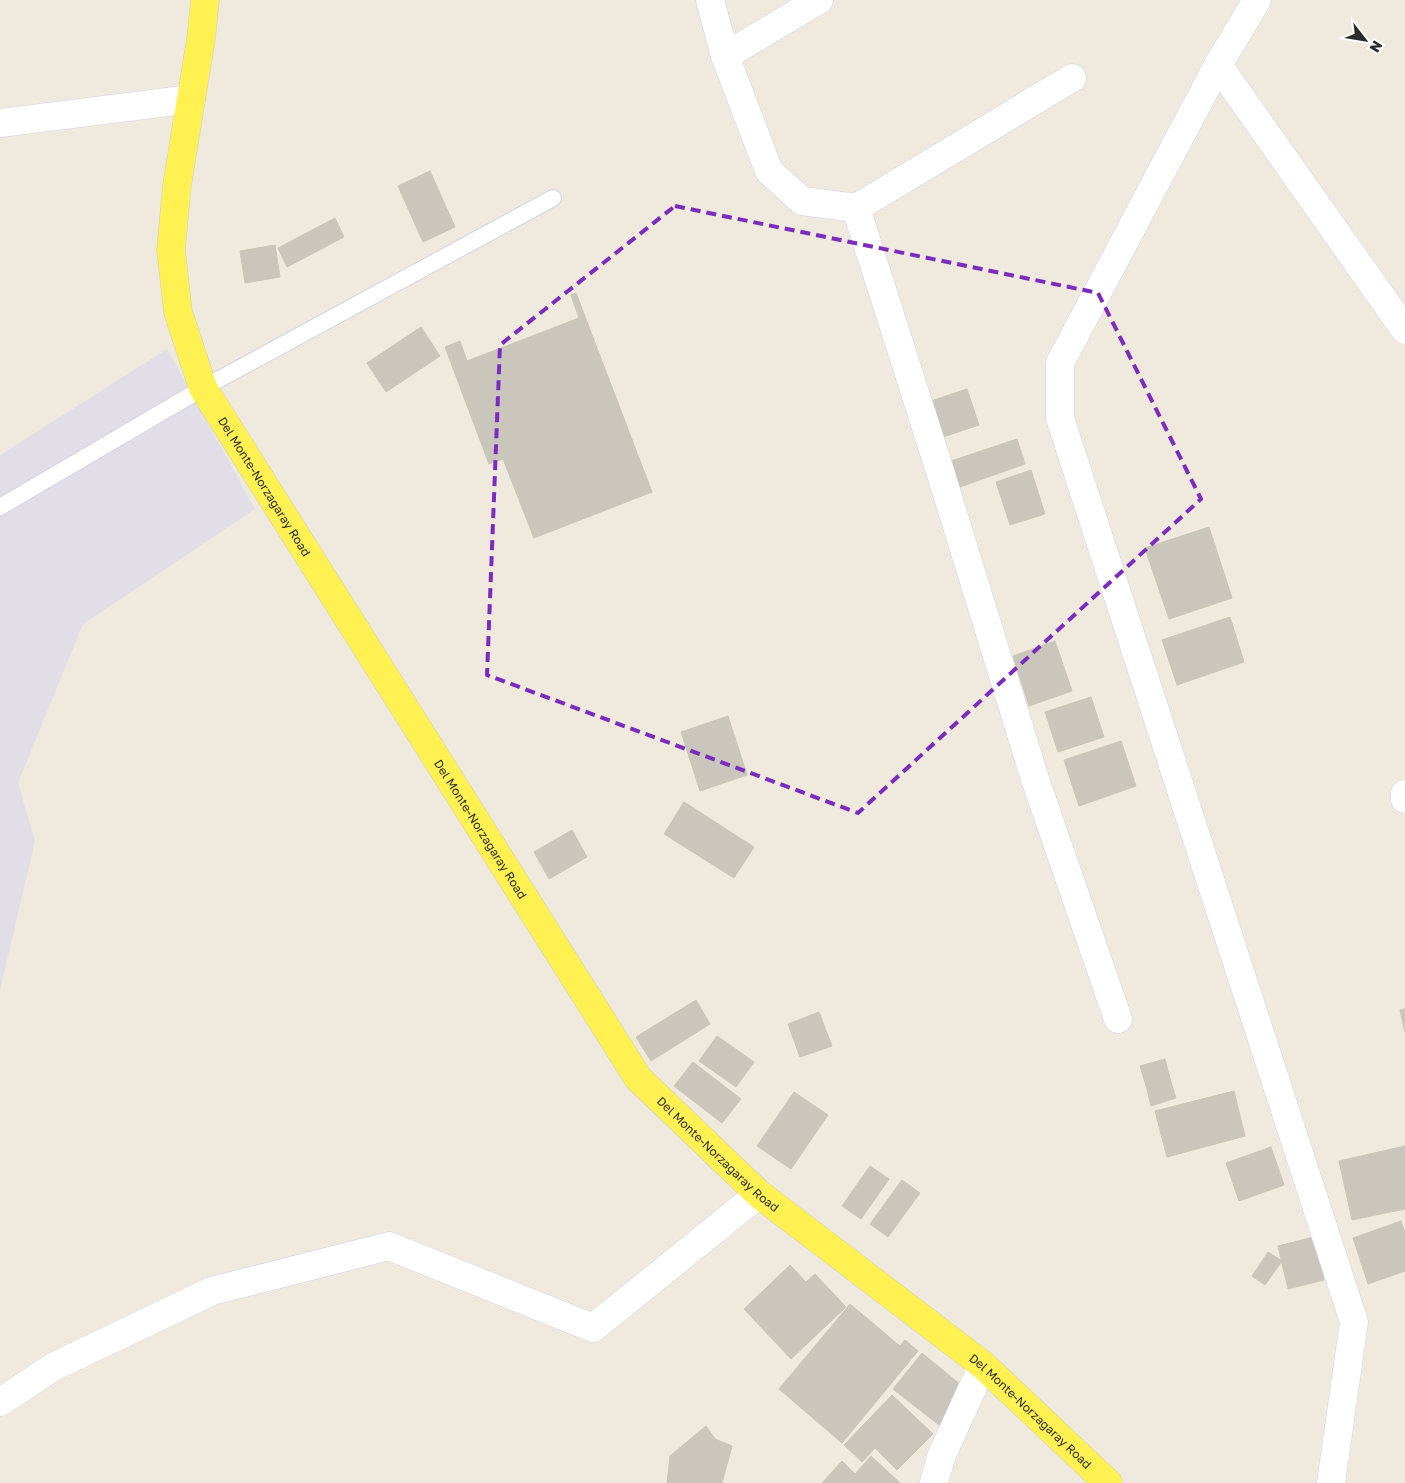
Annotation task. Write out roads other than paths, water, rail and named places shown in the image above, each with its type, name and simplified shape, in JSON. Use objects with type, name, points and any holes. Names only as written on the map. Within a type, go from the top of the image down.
[{"type":"main road","name":"Del Monte-Norzagaray Road","points":[[205,0],[177,185],[171,250],[178,312],[203,388],[638,1078],[759,1194],[984,1365],[1108,1483]]},
{"type":"street","points":[[710,0],[725,56],[769,171],[802,201],[856,208],[1072,78]]},
{"type":"street","points":[[725,56],[819,0]]},
{"type":"street","points":[[1257,0],[1218,65],[1060,362],[1060,418],[1354,1322],[1330,1483]]},
{"type":"street","points":[[1218,65],[1405,330]]},
{"type":"street","points":[[0,123],[190,99]]},
{"type":"street","points":[[856,208],[942,477],[1035,779],[1118,1019]]},
{"type":"street","points":[[0,1402],[52,1367],[212,1291],[389,1246],[593,1328],[759,1194]]},
{"type":"street","points":[[934,1483],[941,1457],[984,1365]]},
{"type":"lane","points":[[0,507],[203,388],[553,198]]}]
